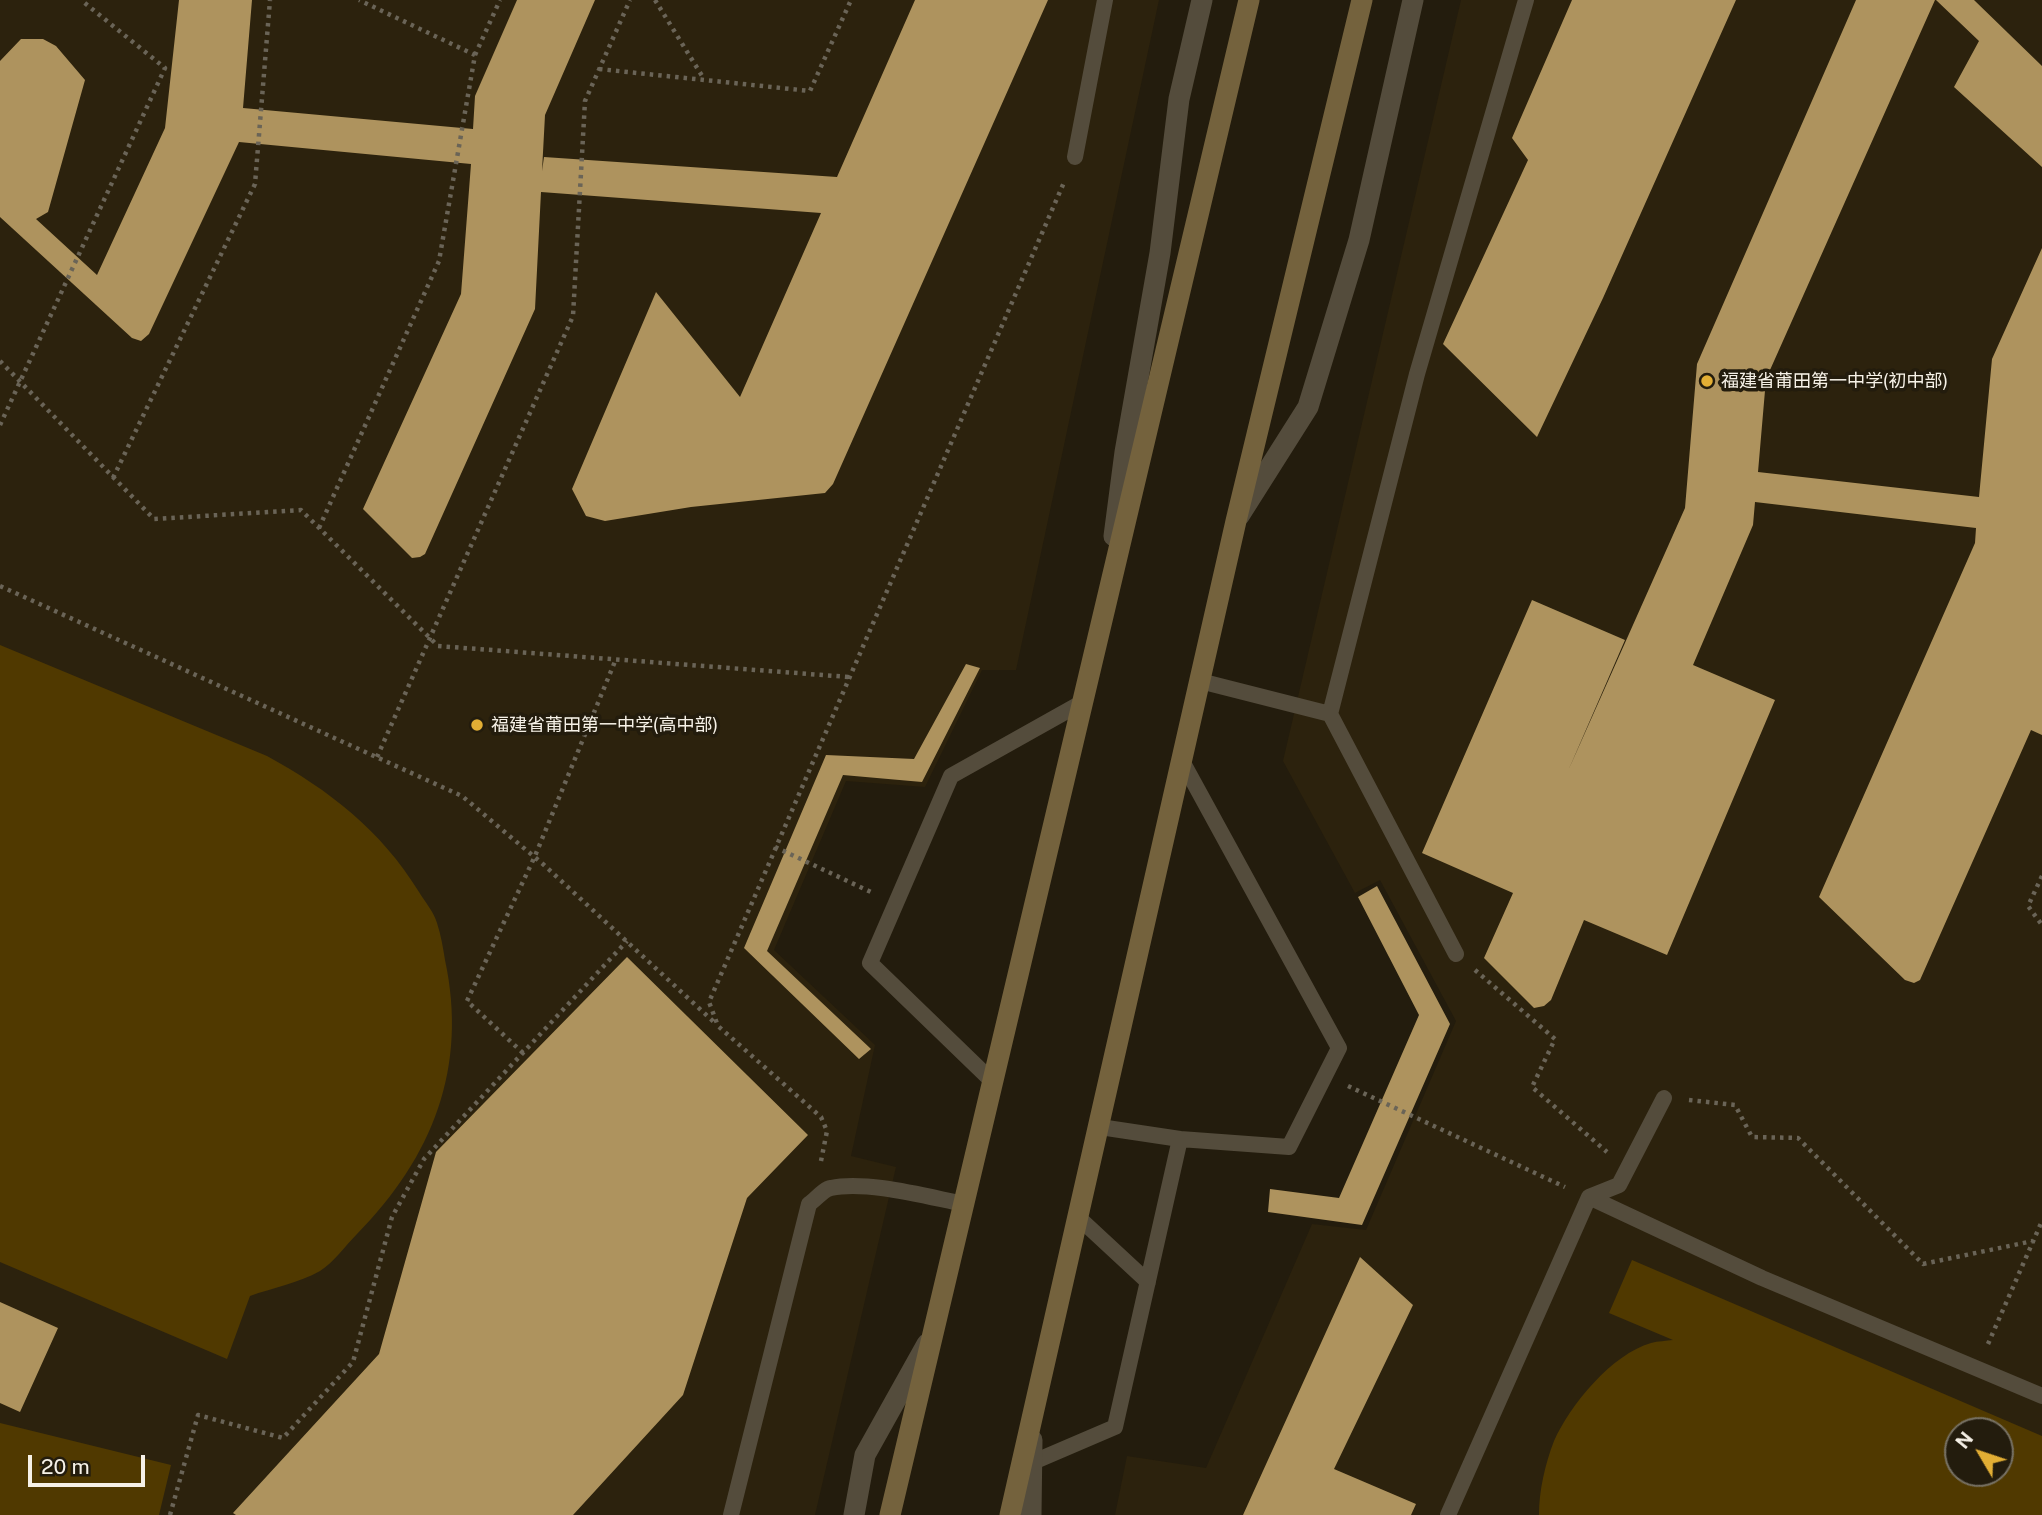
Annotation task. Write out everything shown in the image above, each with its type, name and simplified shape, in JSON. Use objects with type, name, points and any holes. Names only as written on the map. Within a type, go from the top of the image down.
[{"type":"main road","points":[[890,1515],[1249,0]]},
{"type":"main road","points":[[1010,1515],[1236,521],[1362,0]]},
{"type":"street","points":[[1105,607],[1125,452],[1160,253],[1179,99],[1202,0]]},
{"type":"street","points":[[1236,521],[1308,407],[1359,240],[1413,0]]},
{"type":"street","points":[[854,1515],[865,1455],[933,1333]]},
{"type":"street","points":[[1031,1515],[1032,1425]]},
{"type":"lane","points":[[1075,157],[1105,0]]},
{"type":"lane","points":[[1456,954],[1330,714],[1418,374],[1526,0]]},
{"type":"lane","points":[[1200,681],[1330,714]]},
{"type":"lane","points":[[993,1082],[870,963],[951,776],[1083,702]]},
{"type":"lane","points":[[1100,1127],[1180,1139],[1289,1147],[1339,1048],[1182,761]]},
{"type":"lane","points":[[1448,1515],[1588,1197],[1619,1185],[1664,1098]]},
{"type":"lane","points":[[1031,1463],[1115,1427],[1180,1139]]},
{"type":"lane","points":[[731,1515],[809,1204],[829,1188],[865,1187],[895,1190],[964,1204]]},
{"type":"lane","points":[[1588,1197],[1762,1278],[2042,1396]]},
{"type":"lane","points":[[1079,1218],[1148,1282]]},
{"type":"path","points":[[0,425],[165,68],[81,0]]},
{"type":"path","points":[[113,478],[255,184],[270,0]]},
{"type":"path","points":[[359,0],[475,55]]},
{"type":"path","points":[[319,528],[439,261],[475,55],[500,0]]},
{"type":"path","points":[[377,757],[573,316],[585,100],[630,0]]},
{"type":"path","points":[[655,0],[705,80]]},
{"type":"path","points":[[599,69],[810,91],[851,0]]},
{"type":"path","points":[[718,1026],[709,1002],[1075,157]]},
{"type":"path","points":[[0,361],[154,519],[301,510],[438,646],[849,677]]},
{"type":"path","points":[[0,586],[463,796],[535,856],[718,1026],[821,1117],[827,1131],[809,1204]]},
{"type":"path","points":[[523,1053],[467,1001],[535,856],[616,659]]},
{"type":"path","points":[[775,847],[896,904]]},
{"type":"path","points":[[2042,876],[2028,906],[2042,925]]},
{"type":"path","points":[[170,1515],[198,1415],[283,1438],[352,1362],[392,1217],[424,1159],[627,941]]},
{"type":"path","points":[[1456,954],[1555,1038],[1532,1087],[1627,1169]]},
{"type":"path","points":[[1325,1076],[1588,1197]]},
{"type":"path","points":[[1664,1098],[1735,1105],[1752,1137],[1798,1138],[1923,1265],[2033,1241]]},
{"type":"path","points":[[1977,1367],[2042,1221]]},
{"type":"shaded area","name":"福建省莆田第一中学(高中部)","points":[[0,0],[1159,0],[1016,670],[982,670],[925,787],[846,781],[774,950],[875,1045],[851,1156],[896,1167],[815,1515],[0,1515]]},
{"type":"shaded area","name":"福建省莆田第一中学(初中部)","points":[[1461,0],[2042,0],[2042,1515],[1115,1515],[1127,1456],[1206,1468],[1312,1224],[1366,1230],[1456,1021],[1380,880],[1355,893],[1283,761]]},
{"type":"shaded area","points":[[0,645],[267,756],[290,769],[332,798],[371,831],[404,870],[437,923],[451,999],[452,1037],[438,1108],[424,1142],[384,1205],[330,1263],[303,1279],[250,1296],[227,1359],[0,1262]]},
{"type":"shaded area","points":[[1632,1260],[1998,1417],[1944,1417],[1944,1487],[2014,1487],[2014,1424],[2042,1436],[2042,1515],[1539,1515],[1541,1487],[1554,1441],[1581,1397],[1607,1369],[1636,1349],[1651,1343],[1673,1340],[1609,1313]]},
{"type":"shaded area","points":[[0,1423],[171,1465],[159,1515],[0,1515]]},
{"type":"building","points":[[179,0],[252,0],[243,108],[473,129],[475,96],[517,0],[595,0],[545,115],[542,171],[544,157],[837,177],[915,0],[1048,0],[833,484],[825,493],[691,507],[605,521],[586,516],[572,489],[656,292],[740,397],[821,213],[541,192],[535,309],[425,554],[412,558],[363,509],[461,294],[471,164],[239,142],[149,334],[141,341],[132,338],[0,217],[0,61],[21,39],[43,39],[56,46],[85,80],[48,212],[36,219],[97,275],[165,128]]},
{"type":"building","points":[[1572,0],[1736,0],[1603,298],[1537,437],[1443,344],[1528,160],[1512,138]]},
{"type":"building","points":[[1856,0],[1935,0],[1766,379],[1758,472],[1979,497],[1992,359],[2042,248],[2042,735],[2031,730],[1920,980],[1914,983],[1905,980],[1819,897],[1975,543],[1976,528],[1755,502],[1753,525],[1693,665],[1775,700],[1667,955],[1584,920],[1551,1000],[1544,1006],[1534,1008],[1484,958],[1513,893],[1422,853],[1532,600],[1625,640],[1568,771],[1685,508],[1697,364]]},
{"type":"building","points":[[1936,0],[1974,0],[2042,66],[2042,167],[1954,87],[1979,41]]},
{"type":"building","points":[[966,664],[980,668],[922,782],[843,775],[767,951],[871,1049],[859,1059],[744,948],[826,755],[914,759]]},
{"type":"building","points":[[1377,886],[1450,1024],[1362,1225],[1268,1212],[1270,1189],[1339,1198],[1419,1015],[1358,897]]},
{"type":"building","points":[[627,957],[808,1135],[747,1198],[683,1395],[573,1515],[233,1513],[379,1354],[436,1152]]},
{"type":"building","points":[[1360,1257],[1413,1305],[1334,1469],[1416,1504],[1411,1515],[1243,1515]]},
{"type":"building","points":[[0,1302],[58,1328],[20,1412],[0,1403]]},
{"type":"place","name":"福建省莆田第一中学(初中部)","points":[[1707,381]]},
{"type":"place","name":"福建省莆田第一中学(高中部)","points":[[477,725]]}]
